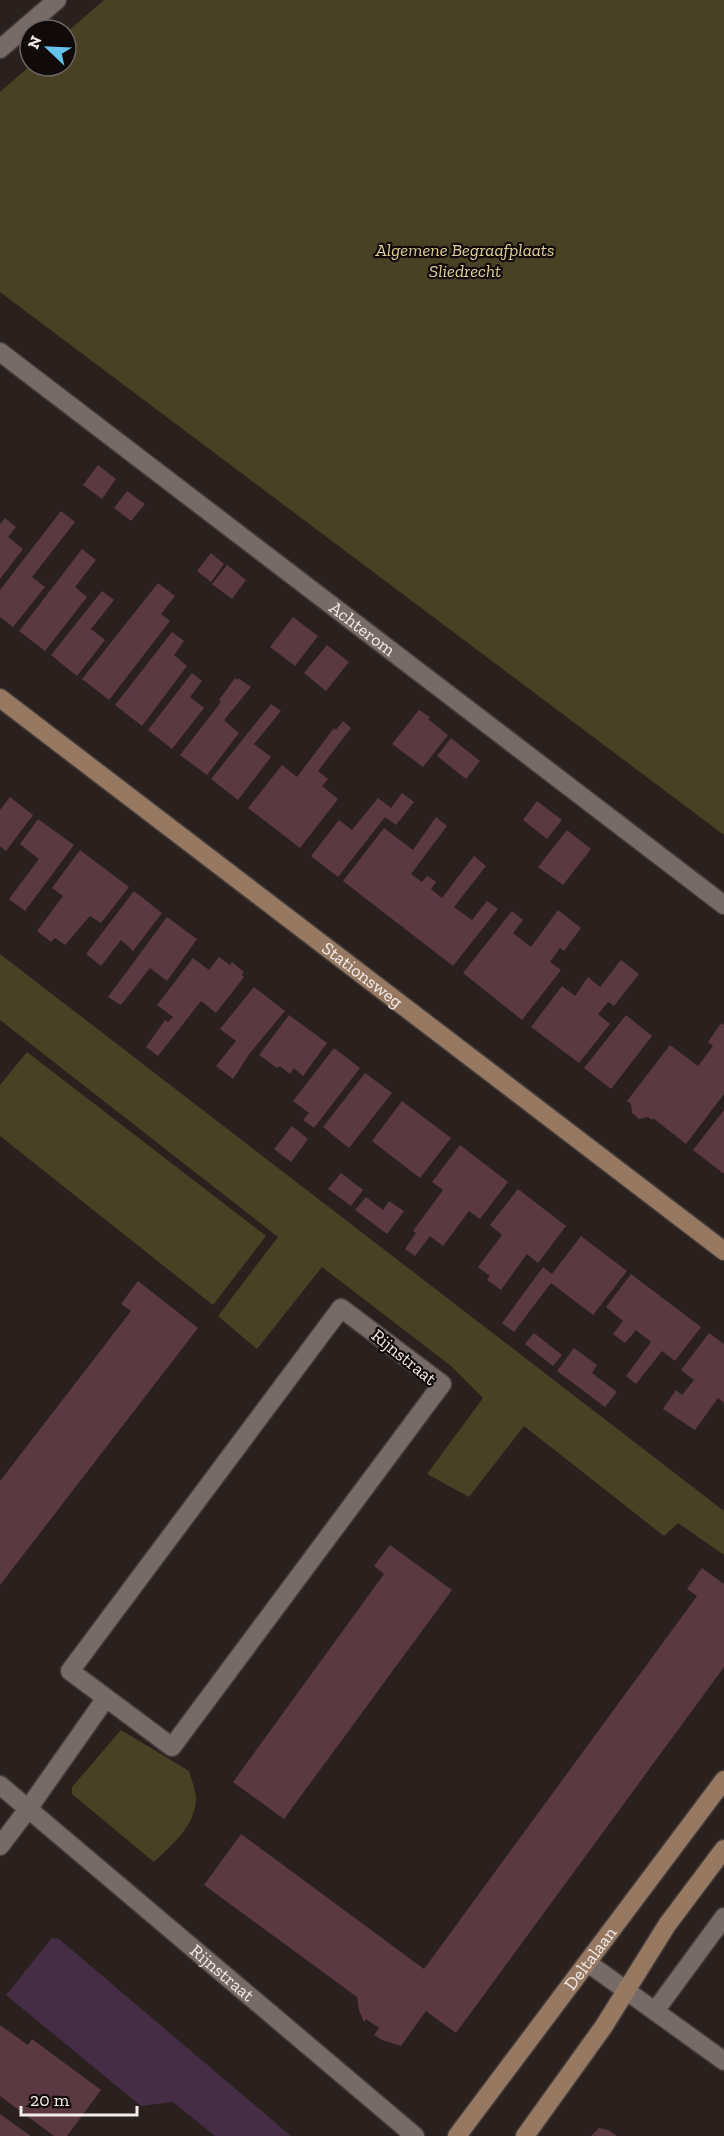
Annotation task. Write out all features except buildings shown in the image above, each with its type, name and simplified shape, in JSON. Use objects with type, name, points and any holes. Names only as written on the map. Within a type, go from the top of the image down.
[{"type":"street","points":[[0,49],[57,0]]},
{"type":"street","name":"Achterom","points":[[0,352],[724,904]]},
{"type":"street","name":"Stationsweg","points":[[0,698],[724,1251]]},
{"type":"street","name":"Rijnstraat","points":[[341,1308],[442,1384],[172,1747],[106,1698],[70,1671],[341,1308]]},
{"type":"street","points":[[0,1846],[106,1698]]},
{"type":"street","name":"Deltalaan","points":[[457,2136],[724,1780]]},
{"type":"street","name":"Rijnstraat","points":[[0,1785],[415,2136]]},
{"type":"street","points":[[525,2136],[604,2026],[668,1925],[724,1849]]},
{"type":"street","points":[[655,2011],[724,1917]]},
{"type":"street","points":[[588,1963],[724,2061]]},
{"type":"green space","name":"Algemene Begraafplaats Sliedrecht","points":[[104,0],[724,0],[724,835],[0,292],[0,92],[18,76],[78,78],[78,23]]},
{"type":"green space","points":[[0,954],[724,1511],[724,1555],[678,1523],[664,1536],[524,1426],[469,1497],[427,1474],[483,1398],[451,1366],[322,1267],[257,1349],[218,1316],[278,1237],[0,1020]]},
{"type":"green space","points":[[27,1052],[266,1236],[213,1305],[0,1136],[0,1085]]},
{"type":"green space","points":[[121,1730],[189,1771],[194,1788],[196,1799],[192,1818],[175,1842],[154,1862],[72,1794],[72,1787]]},
{"type":"shaded area","points":[[52,1938],[59,1939],[291,2136],[215,2136],[173,2102],[141,2106],[6,1995]]}]
